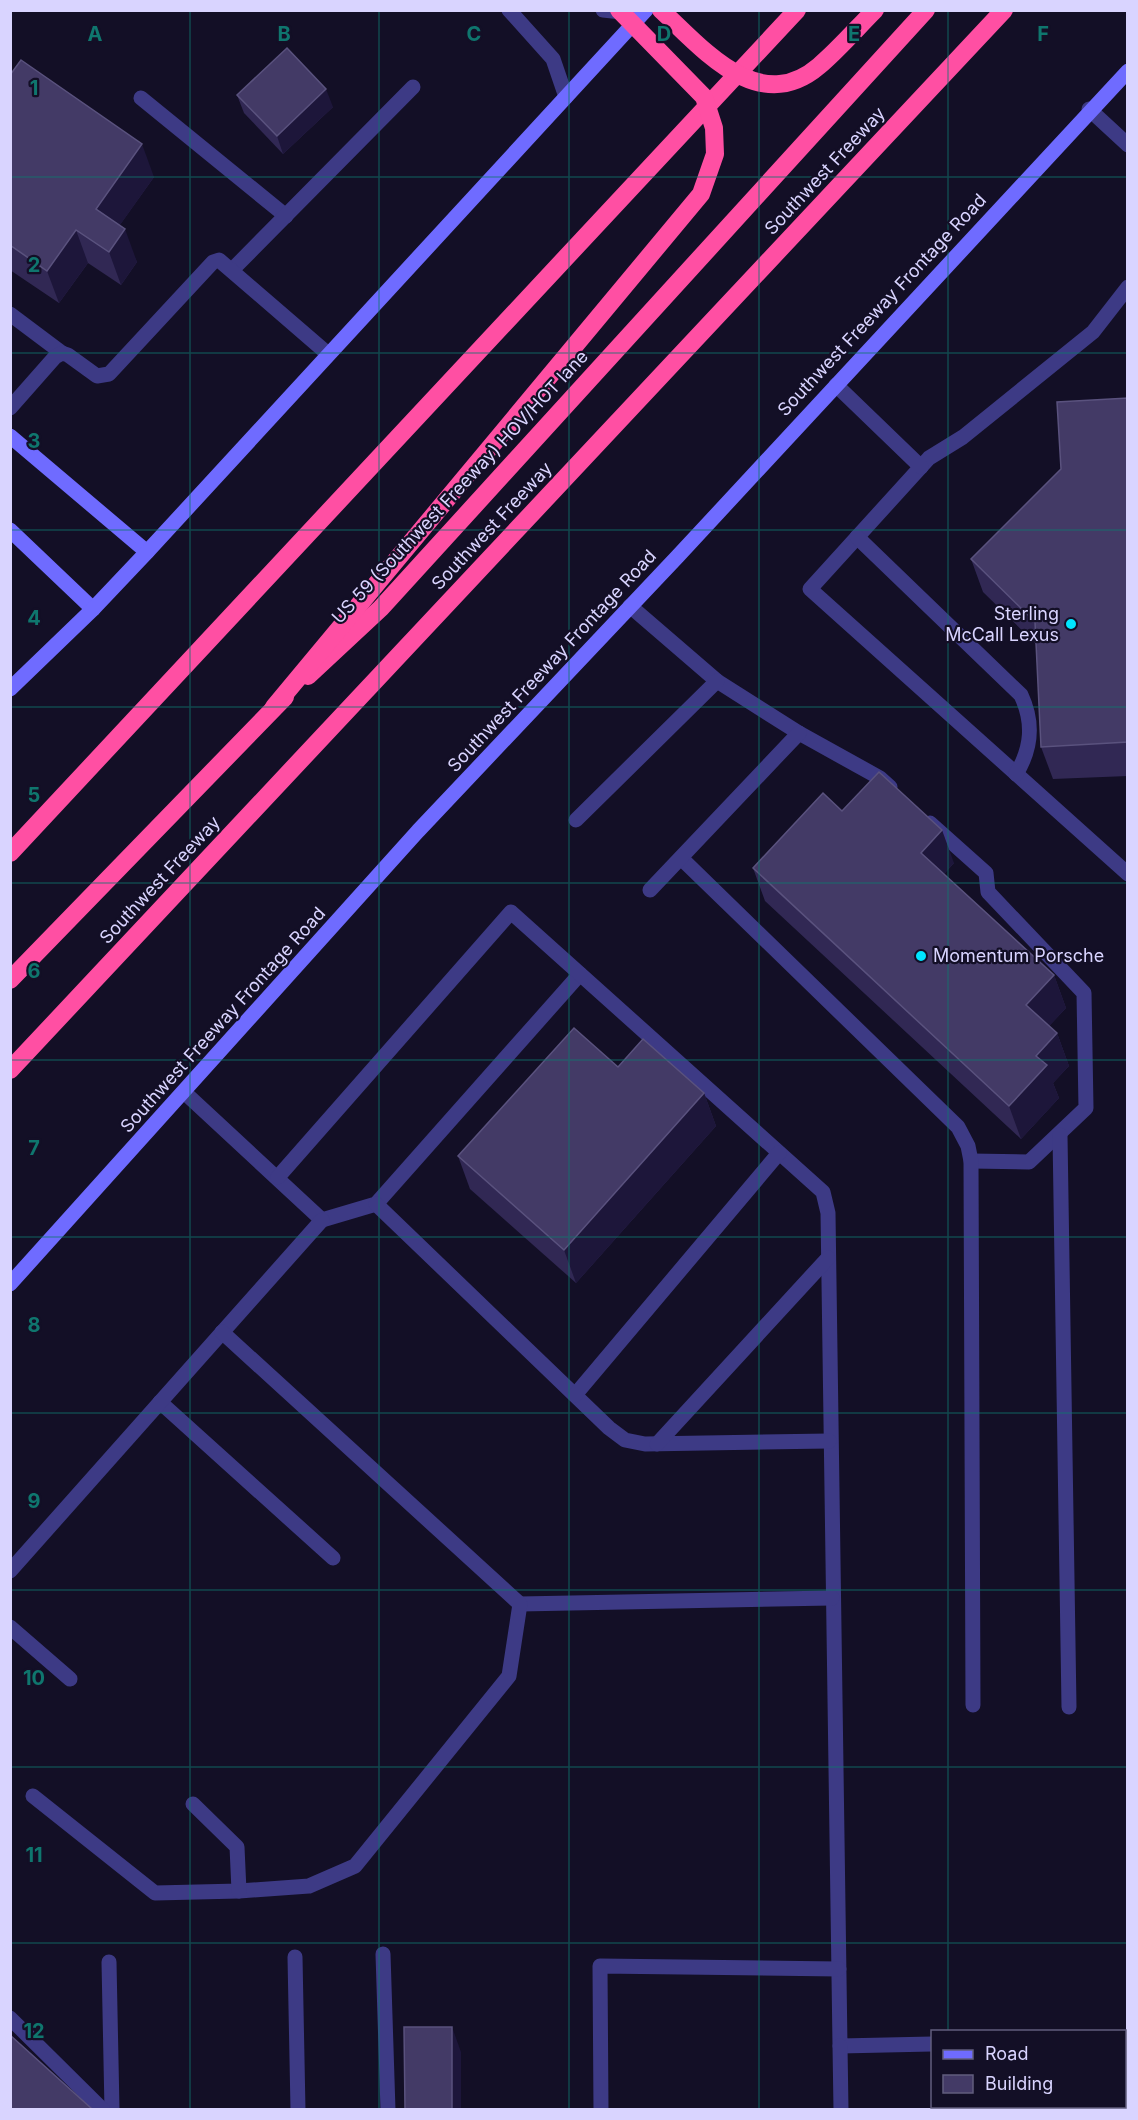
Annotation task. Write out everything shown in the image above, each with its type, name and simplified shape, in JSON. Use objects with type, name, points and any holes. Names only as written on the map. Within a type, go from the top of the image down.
[{"type":"highway","points":[[274,707],[701,194],[715,154],[714,128],[704,97],[619,10]]},
{"type":"highway","points":[[10,854],[797,10]]},
{"type":"highway","points":[[650,12],[726,70],[753,82],[786,84],[818,68],[875,10]]},
{"type":"highway","name":"US 59 (Southwest Freeway) HOV/HOT lane","points":[[10,980],[274,707],[381,608],[926,10]]},
{"type":"highway","name":"Southwest Freeway","points":[[10,1070],[1004,10]]},
{"type":"main road","points":[[10,689],[93,609],[147,552],[566,97],[650,12]]},
{"type":"main road","name":"Southwest Freeway Frontage Road","points":[[10,1284],[418,831],[836,385],[1089,110],[1128,71]]},
{"type":"main road","points":[[10,436],[147,552]]},
{"type":"main road","points":[[10,530],[93,609]]},
{"type":"lane","points":[[509,10],[553,59],[566,97]]},
{"type":"lane","points":[[603,10],[650,12]]},
{"type":"lane","points":[[233,269],[413,87]]},
{"type":"lane","points":[[141,98],[286,216]]},
{"type":"lane","points":[[1089,110],[1128,146]]},
{"type":"lane","points":[[10,314],[97,376],[109,375],[213,262],[221,260],[328,354]]},
{"type":"lane","points":[[1128,287],[1093,332],[963,437],[929,458],[810,589],[1128,874]]},
{"type":"lane","points":[[10,408],[55,357],[62,353]]},
{"type":"lane","points":[[836,385],[921,467]]},
{"type":"lane","points":[[857,537],[1021,695],[1029,712],[1031,728],[1027,755],[1016,774]]},
{"type":"lane","points":[[630,606],[717,681],[799,734],[880,778],[898,794]]},
{"type":"lane","points":[[576,820],[717,681]]},
{"type":"lane","points":[[650,890],[799,734]]},
{"type":"lane","points":[[916,810],[986,873],[988,892],[1084,993],[1086,1108],[1029,1162],[971,1161]]},
{"type":"lane","points":[[681,858],[958,1127],[968,1146],[971,1161],[973,1705]]},
{"type":"lane","points":[[278,1177],[511,912],[823,1192],[828,1213],[829,1441],[841,2109]]},
{"type":"lane","points":[[10,1571],[322,1220],[376,1204],[580,974]]},
{"type":"lane","points":[[184,1092],[322,1220]]},
{"type":"lane","points":[[1060,1135],[1069,1707]]},
{"type":"lane","points":[[575,1395],[779,1153]]},
{"type":"lane","points":[[376,1204],[609,1428],[625,1440],[657,1443],[829,1441]]},
{"type":"lane","points":[[657,1443],[828,1258]]},
{"type":"lane","points":[[222,1332],[520,1604],[832,1598]]},
{"type":"lane","points":[[160,1402],[333,1558]]},
{"type":"lane","points":[[33,1796],[155,1893],[239,1891],[309,1886],[355,1866],[509,1676],[520,1604]]},
{"type":"lane","points":[[10,1627],[70,1679]]},
{"type":"lane","points":[[193,1804],[237,1847],[239,1891]]},
{"type":"lane","points":[[383,1954],[388,2109]]},
{"type":"lane","points":[[295,1957],[298,2109]]},
{"type":"lane","points":[[109,1962],[112,2109]]},
{"type":"lane","points":[[602,2109],[600,1966],[839,1969]]},
{"type":"lane","points":[[10,2018],[103,2109]]},
{"type":"lane","points":[[840,2046],[931,2044]]},
{"type":"building","points":[[287,48],[326,89],[277,136],[237,95]]},
{"type":"building","points":[[21,60],[142,144],[96,209],[125,229],[109,252],[76,230],[47,271],[10,245],[10,75]]},
{"type":"building","name":"Sterling McCall Lexus","points":[[1128,398],[1128,742],[1041,747],[1035,622],[971,559],[1061,469],[1057,402]]},
{"type":"building","points":[[879,772],[942,830],[921,853],[1054,975],[1026,1005],[1057,1033],[1036,1056],[1047,1065],[1009,1106],[753,868],[823,793],[842,811]]},
{"type":"building","points":[[574,1028],[618,1067],[643,1039],[704,1093],[564,1250],[458,1156]]},
{"type":"building","points":[[404,2027],[452,2027],[452,2109],[405,2109]]},
{"type":"building","points":[[10,2035],[92,2109],[10,2109]]},
{"type":"place","name":"Sterling McCall Lexus","points":[[1071,624]]},
{"type":"place","name":"Momentum Porsche","points":[[921,956]]}]
